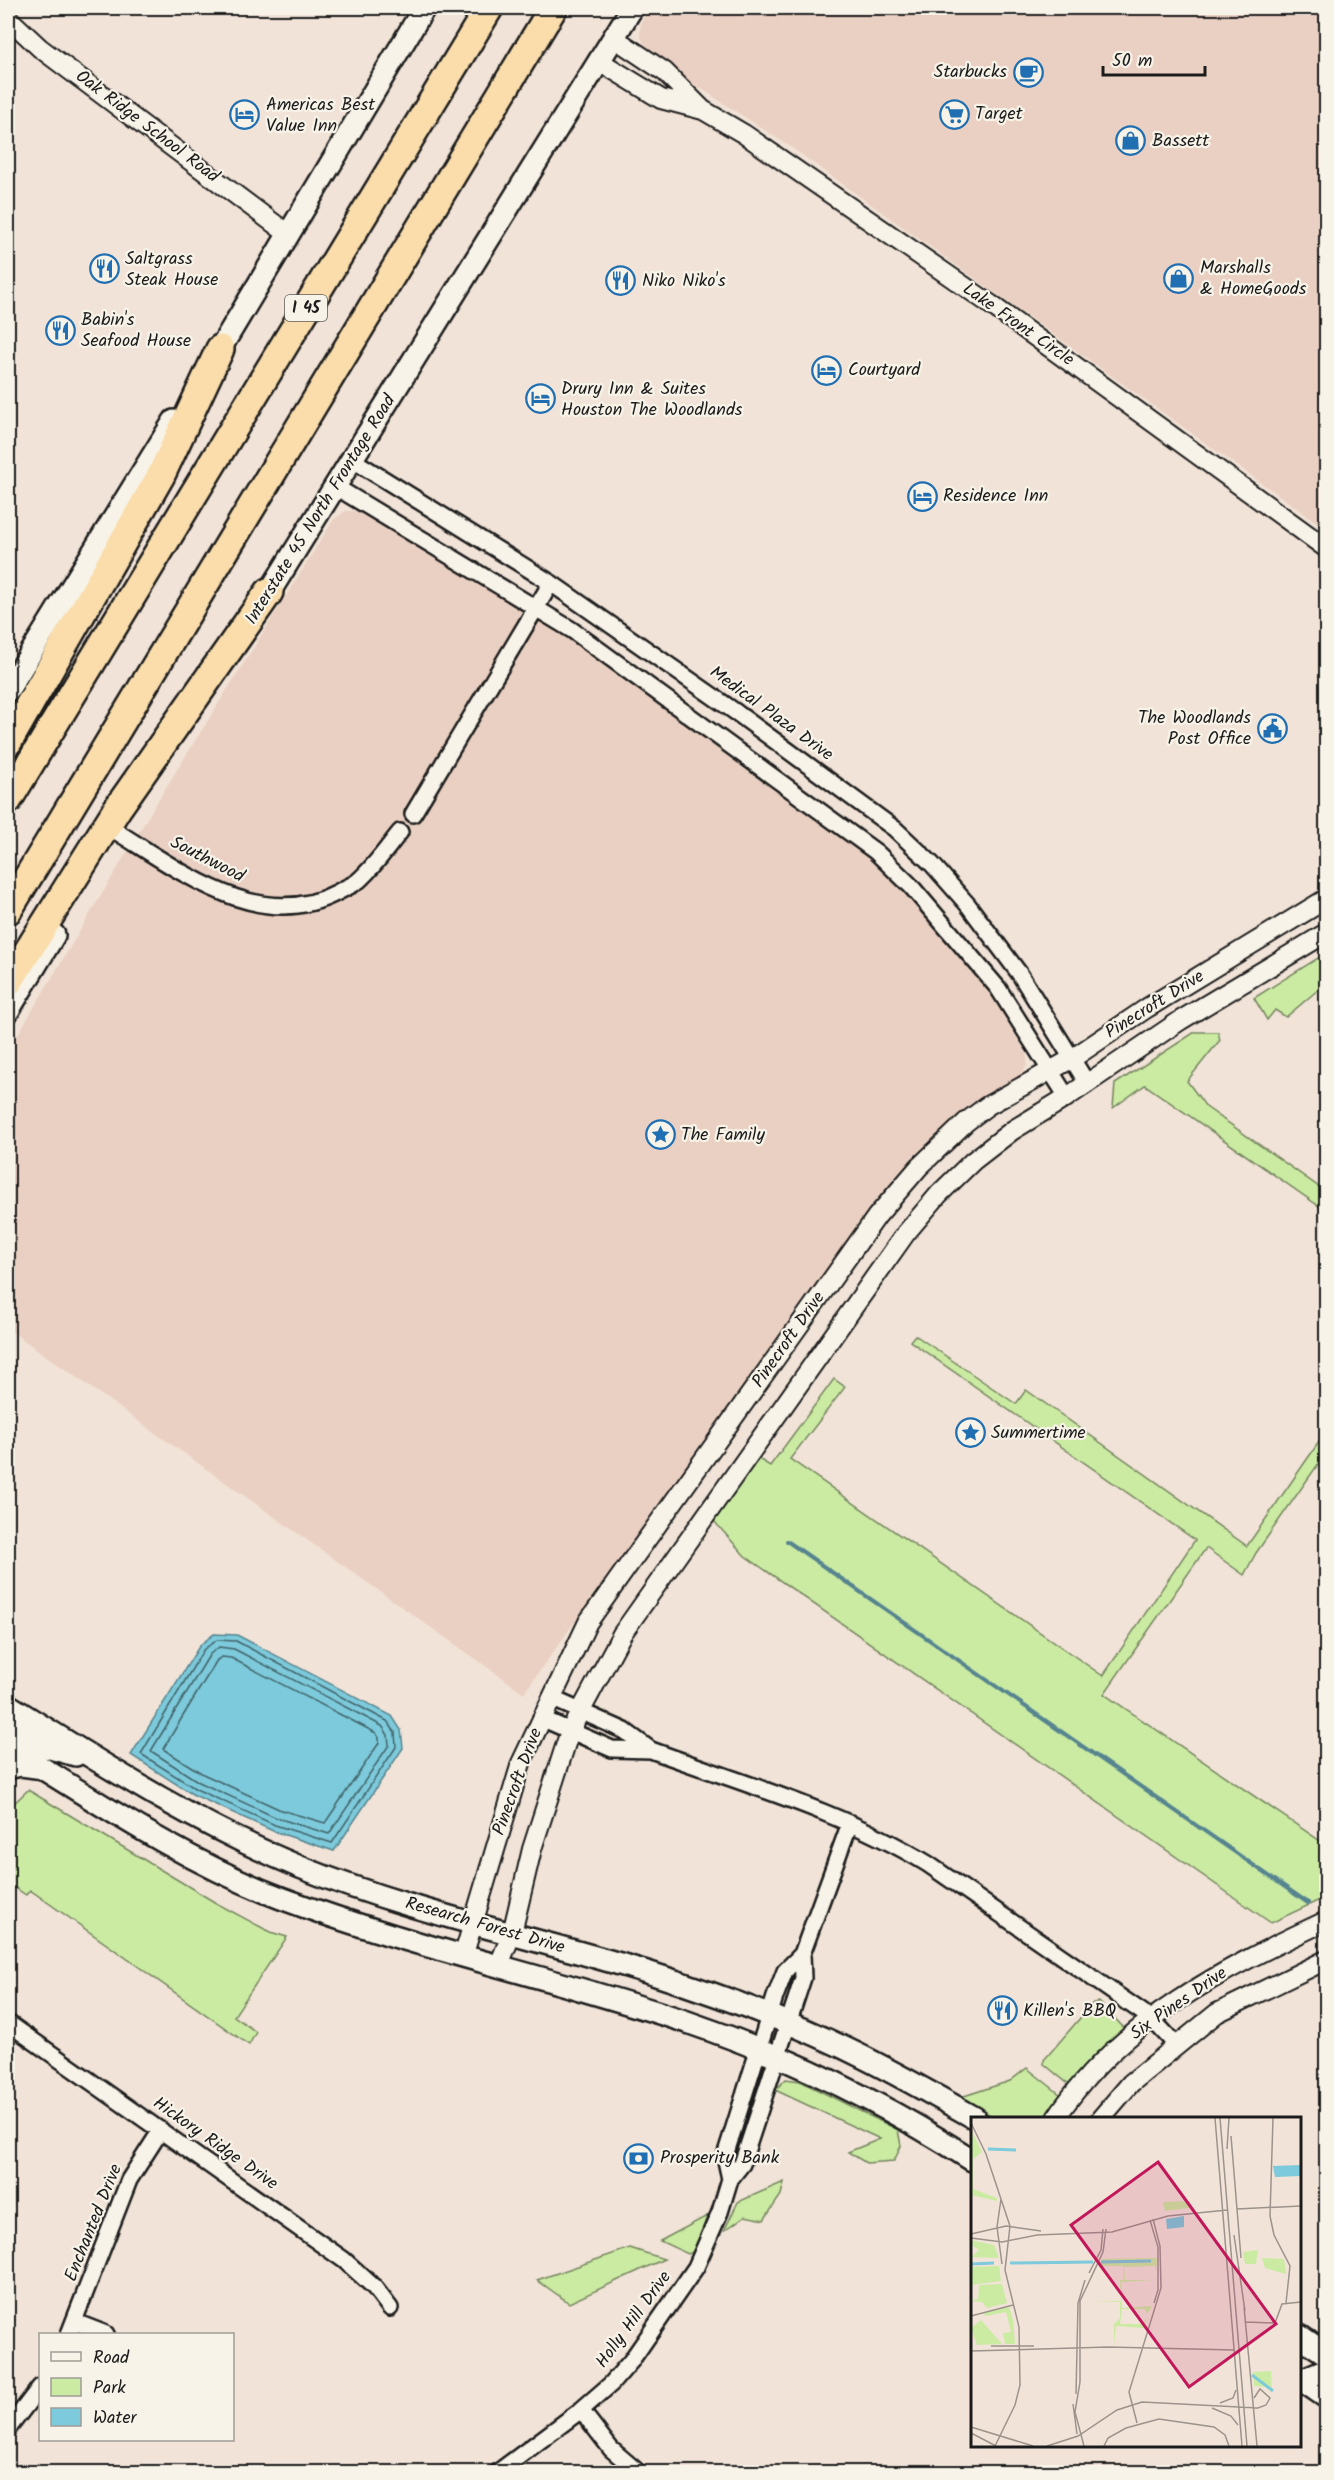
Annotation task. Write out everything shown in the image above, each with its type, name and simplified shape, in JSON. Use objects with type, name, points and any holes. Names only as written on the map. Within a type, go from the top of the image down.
[{"type":"highway","name":"I 45","points":[[8,800],[489,8]]},
{"type":"highway","points":[[8,910],[553,8]]},
{"type":"highway","points":[[8,742],[160,475],[220,349]]},
{"type":"highway","points":[[8,983],[117,809],[269,592]]},
{"type":"main road","points":[[8,690],[220,349],[424,8]]},
{"type":"main road","name":"Interstate 45 North Frontage Road","points":[[8,1011],[117,832],[353,460],[632,8]]},
{"type":"main road","name":"Research Forest Drive","points":[[8,1704],[94,1759],[177,1807],[299,1866],[426,1910],[648,1972],[768,2015],[864,2057],[973,2117]]},
{"type":"main road","points":[[8,1733],[11,1731],[43,1746],[94,1759]]},
{"type":"main road","name":"Research Forest Drive","points":[[8,1748],[170,1844],[232,1877],[327,1914],[463,1957],[628,2003],[757,2049],[845,2088],[971,2159]]},
{"type":"main road","points":[[1301,2337],[1326,2354]]},
{"type":"main road","points":[[1301,2379],[1326,2372]]},
{"type":"main road","points":[[1301,2380],[1326,2397]]},
{"type":"street","name":"Oak Ridge School Road","points":[[8,18],[40,48],[288,234]]},
{"type":"street","name":"Lake Front Circle","points":[[614,38],[665,72],[703,110],[744,134],[990,304],[1326,548]]},
{"type":"street","name":"Lake Front Circle","points":[[599,61],[661,99],[703,110]]},
{"type":"street","name":"Medical Plaza Drive","points":[[353,460],[551,583],[737,713],[895,829],[932,864],[968,905],[1019,973],[1087,1083]]},
{"type":"street","points":[[336,487],[536,607],[720,737],[876,852],[910,885],[998,987],[1067,1097]]},
{"type":"street","points":[[413,814],[551,583]]},
{"type":"street","name":"Southwood","points":[[117,832],[199,882],[236,898],[282,908],[324,900],[357,882],[400,832]]},
{"type":"street","name":"Pinecroft Drive","points":[[463,1957],[521,1763],[588,1622],[877,1216],[919,1167],[966,1122],[987,1106],[1073,1058],[1147,1008],[1326,899]]},
{"type":"street","name":"Pinecroft Drive","points":[[498,1967],[512,1933],[531,1849],[570,1731],[622,1634],[906,1233],[939,1194],[973,1161],[1013,1130],[1067,1097],[1181,1020],[1326,933]]},
{"type":"street","points":[[551,1698],[625,1731],[651,1750],[850,1823],[890,1841],[928,1864],[1152,2019],[1177,2046]]},
{"type":"street","points":[[541,1718],[612,1749],[651,1750]]},
{"type":"street","points":[[8,1771],[21,1768],[48,1772]]},
{"type":"street","points":[[802,1954],[850,1823]]},
{"type":"street","name":"Six Pines Drive","points":[[1057,2117],[1107,2058],[1152,2019],[1204,1982],[1253,1955],[1326,1922]]},
{"type":"street","name":"Holly Hill Drive","points":[[730,2179],[725,2156],[757,2049],[785,1971],[802,1954]]},
{"type":"street","name":"Holly Hill Drive","points":[[498,2472],[581,2410],[611,2384],[631,2361],[696,2267],[720,2212],[730,2179],[742,2164],[778,2058],[803,1978],[802,1954]]},
{"type":"street","name":"Six Pines Drive","points":[[1102,2117],[1131,2083],[1217,2013],[1326,1960]]},
{"type":"street","name":"Hickory Ridge Drive","points":[[8,2024],[344,2260],[374,2287],[390,2308]]},
{"type":"street","name":"Enchanted Drive","points":[[72,2328],[129,2180],[161,2130]]},
{"type":"street","points":[[72,2328],[100,2333]]},
{"type":"street","points":[[8,2429],[39,2388]]},
{"type":"street","points":[[581,2410],[611,2449],[638,2472]]},
{"type":"shaded area","points":[[650,8],[1326,8],[1326,529],[792,148],[646,50],[640,34],[641,22]]},
{"type":"shaded area","points":[[346,511],[360,511],[372,516],[559,631],[862,847],[922,906],[986,983],[1027,1054],[1027,1065],[1020,1076],[982,1099],[932,1142],[860,1222],[524,1693],[8,1329],[8,1051],[160,797],[334,519]]},
{"type":"green space","points":[[1326,953],[1326,983],[1286,1017],[1275,1010],[1267,1020],[1254,998]]},
{"type":"green space","points":[[1195,1032],[1218,1032],[1220,1040],[1187,1081],[1206,1107],[1326,1192],[1326,1211],[1145,1085],[1113,1108],[1115,1084]]},
{"type":"green space","points":[[915,1335],[1016,1404],[1026,1390],[1247,1546],[1326,1432],[1326,1453],[1256,1553],[1244,1575],[1206,1548],[1104,1694],[1326,1845],[1326,1897],[1271,1923],[745,1556],[713,1520],[757,1458],[770,1466],[834,1379],[845,1387],[790,1459],[1103,1676],[1195,1540],[910,1341]]},
{"type":"green space","points":[[28,1790],[216,1903],[270,1932],[287,1937],[234,2016],[256,2032],[249,2045],[30,1890],[26,1895],[8,1883],[8,1809]]},
{"type":"green space","points":[[1099,2002],[1123,2027],[1120,2036],[1072,2084],[1066,2082],[1044,2064],[1044,2060],[1093,2003]]},
{"type":"green space","points":[[1027,2068],[1061,2095],[1061,2103],[1051,2117],[993,2117],[961,2097],[1010,2081]]},
{"type":"green space","points":[[786,2079],[800,2081],[898,2130],[901,2146],[894,2161],[866,2163],[848,2152],[880,2139],[775,2090]]},
{"type":"green space","points":[[784,2182],[781,2195],[764,2220],[745,2216],[724,2231],[738,2202]]},
{"type":"green space","points":[[707,2216],[695,2251],[688,2254],[660,2241]]},
{"type":"green space","points":[[630,2248],[664,2259],[569,2303],[537,2280]]},
{"type":"water","points":[[214,1634],[237,1635],[392,1716],[401,1730],[403,1748],[334,1851],[273,1831],[192,1794],[131,1755],[200,1645]]},
{"type":"waterway","points":[[787,1541],[1308,1903]]},
{"type":"place","name":"Starbucks","points":[[1028,72]]},
{"type":"place","name":"Target","points":[[954,114]]},
{"type":"place","name":"Americas Best Value Inn","points":[[245,115]]},
{"type":"place","name":"Bassett","points":[[1131,141]]},
{"type":"place","name":"Saltgrass Steak House","points":[[104,269]]},
{"type":"place","name":"Marshalls & HomeGoods","points":[[1179,278]]},
{"type":"place","name":"Niko Niko's","points":[[621,281]]},
{"type":"place","name":"Babin's Seafood House","points":[[60,330]]},
{"type":"place","name":"Courtyard","points":[[827,370]]},
{"type":"place","name":"Drury Inn & Suites Houston The Woodlands","points":[[540,399]]},
{"type":"place","name":"Residence Inn","points":[[922,496]]},
{"type":"place","name":"The Woodlands Post Office","points":[[1272,728]]},
{"type":"place","name":"The Family","points":[[660,1135]]},
{"type":"place","name":"Summertime","points":[[970,1433]]},
{"type":"place","name":"Killen's BBQ","points":[[1002,2011]]},
{"type":"place","name":"Prosperity Bank","points":[[639,2158]]}]
